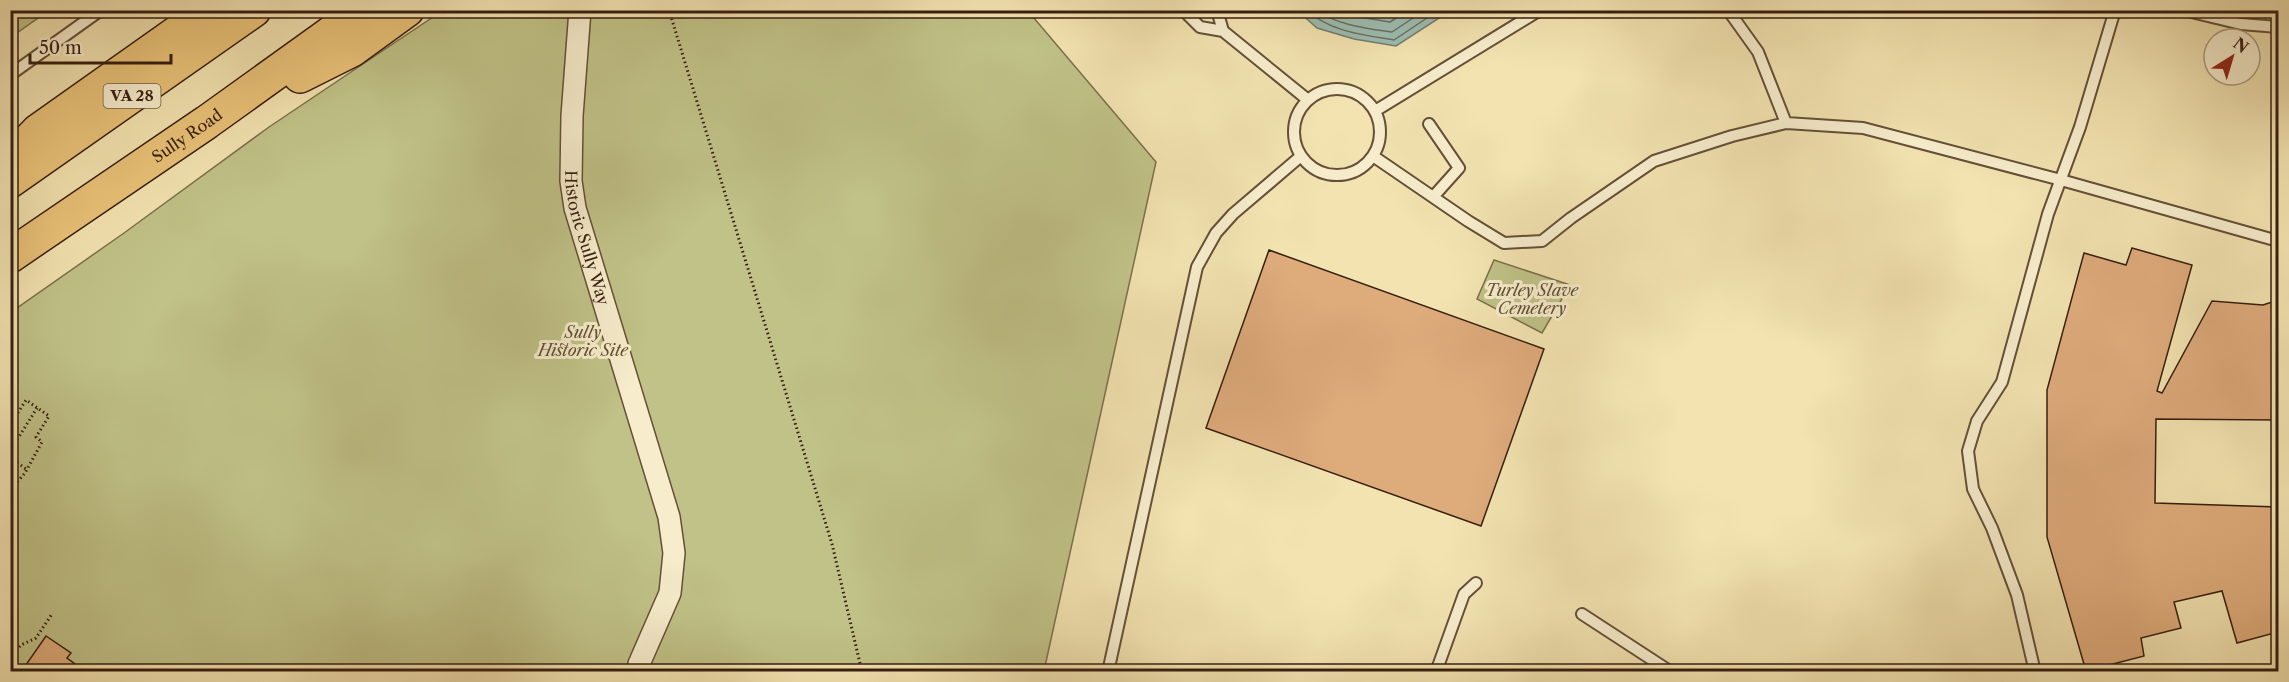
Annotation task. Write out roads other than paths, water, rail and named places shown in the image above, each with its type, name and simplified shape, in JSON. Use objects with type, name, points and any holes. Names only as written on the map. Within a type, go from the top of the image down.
[{"type":"highway","points":[[10,160],[38,131],[209,10]]},
{"type":"highway","name":"VA 28","points":[[10,181],[254,10]]},
{"type":"highway","name":"Sully Road","points":[[10,256],[207,122],[363,10]]},
{"type":"highway","points":[[207,122],[352,50],[407,10]]},
{"type":"street","name":"Historic Sully Way","points":[[580,10],[572,116],[571,181],[575,208],[669,517],[674,553],[670,593],[637,668]]},
{"type":"lane","points":[[10,75],[101,10]]},
{"type":"lane","points":[[1183,10],[1200,27],[1223,31],[1308,100]]},
{"type":"lane","points":[[1217,10],[1223,31]]},
{"type":"lane","points":[[1375,111],[1540,10]]},
{"type":"lane","points":[[1728,10],[1758,52],[1786,123]]},
{"type":"lane","points":[[2035,672],[2017,595],[1992,528],[1973,489],[1968,451],[1977,421],[2002,382],[2048,214],[2080,127],[2115,10]]},
{"type":"lane","points":[[2183,10],[2241,24],[2278,27]]},
{"type":"lane","points":[[1344,90],[1367,101],[1375,111],[1380,134],[1378,146],[1364,166],[1351,173],[1337,176],[1323,173],[1301,156],[1294,133],[1300,110],[1308,100],[1319,93],[1344,90]]},
{"type":"lane","points":[[1429,123],[1460,168],[1433,197]]},
{"type":"lane","points":[[1373,156],[1504,243],[1542,241],[1571,218],[1654,161],[1732,136],[1786,123],[1863,128],[2061,180],[2278,241]]},
{"type":"lane","points":[[1108,672],[1197,267],[1216,233],[1233,214],[1301,156]]},
{"type":"lane","points":[[1436,672],[1464,594],[1476,583]]},
{"type":"lane","points":[[1582,614],[1671,672]]},
{"type":"water","points":[[1298,11],[1450,11],[1396,46],[1354,39],[1317,28]]},
{"type":"park label","name":"Turley Slave Cemetery","points":[[1532,299]]},
{"type":"park label","name":"Sully Historic Site","points":[[583,341]]}]
